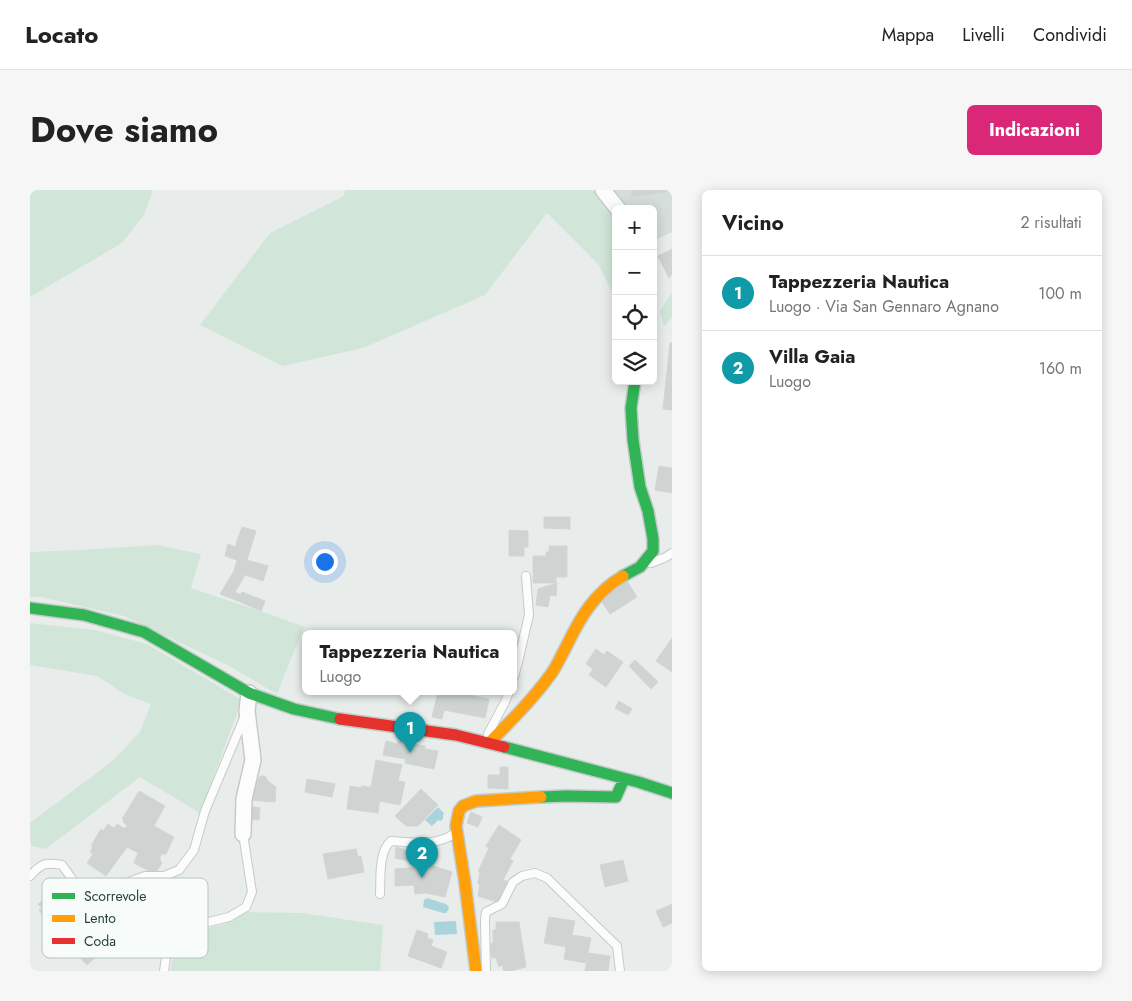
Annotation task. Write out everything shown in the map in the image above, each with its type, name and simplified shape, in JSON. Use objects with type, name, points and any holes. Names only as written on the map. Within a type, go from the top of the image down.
[{"type":"street","points":[[603,190],[615,205]]},
{"type":"street","points":[[486,743],[533,698],[553,672],[578,622],[594,600],[613,582],[640,567],[652,551],[653,539],[648,511],[640,487],[633,440],[631,408],[634,385]]},
{"type":"street","points":[[30,608],[84,615],[144,632],[249,693],[294,709],[336,718],[456,735],[672,793]]},
{"type":"street","points":[[243,834],[244,799],[253,760],[247,711],[249,693]]},
{"type":"street","points":[[476,971],[456,826],[459,811],[463,806],[476,801],[566,796],[616,798],[624,779]]},
{"type":"lane","points":[[640,567],[672,553]]},
{"type":"lane","points":[[517,666],[530,615],[526,576]]},
{"type":"lane","points":[[486,743],[508,695]]},
{"type":"lane","points":[[139,878],[145,876],[164,876],[179,870],[194,850],[205,811],[247,711]]},
{"type":"lane","points":[[380,894],[382,855],[386,845],[391,841],[433,842],[450,838],[457,832]]},
{"type":"lane","points":[[208,922],[228,917],[246,907],[252,892],[243,834]]},
{"type":"lane","points":[[30,876],[40,866],[51,863],[62,864],[72,878]]},
{"type":"lane","points":[[486,971],[484,920],[486,912],[502,904],[513,882],[522,876],[535,873],[546,878],[617,946],[620,971]]},
{"type":"lane","points":[[164,971],[166,958]]},
{"type":"shaded area","points":[[593,190],[672,190],[672,232],[657,239],[657,205],[612,205],[612,216]]},
{"type":"green space","points":[[30,190],[153,190],[144,215],[122,243],[30,297]]},
{"type":"green space","points":[[345,190],[593,190],[612,216],[612,291],[598,264],[547,213],[485,295],[363,348],[283,366],[200,325],[270,233],[344,196]]},
{"type":"green space","points":[[672,292],[672,318],[664,326],[660,311]]},
{"type":"green space","points":[[157,545],[201,554],[191,588],[304,627],[277,694],[227,665],[124,616],[41,597],[30,597],[30,552]]},
{"type":"green space","points":[[30,623],[95,630],[147,644],[242,700],[200,813],[140,777],[46,849],[31,846],[30,823],[110,763],[140,732],[151,704],[126,695],[97,676],[30,665]]},
{"type":"green space","points":[[244,912],[302,913],[383,925],[380,971],[170,971],[173,958],[208,958],[208,928],[224,924]]},
{"type":"water","points":[[438,807],[444,813],[443,819],[441,821],[438,820],[432,826],[425,820]]},
{"type":"water","points":[[427,898],[446,904],[449,907],[446,913],[423,907],[424,900]]},
{"type":"water","points":[[456,921],[457,934],[435,935],[434,922]]},
{"type":"building","points":[[631,190],[672,190],[672,191],[632,197]]},
{"type":"building","points":[[672,249],[672,274],[669,278],[658,256]]},
{"type":"building","points":[[670,343],[672,343],[672,410],[663,409]]},
{"type":"building","points":[[659,466],[672,468],[672,493],[655,490]]},
{"type":"building","points":[[544,517],[570,517],[570,529],[544,528]]},
{"type":"building","points":[[242,527],[256,531],[247,560],[268,566],[263,581],[234,571],[237,560],[225,556],[228,544],[235,547]]},
{"type":"building","points":[[509,530],[528,531],[528,547],[524,547],[524,556],[509,556]]},
{"type":"building","points":[[549,546],[567,546],[567,577],[556,577],[556,583],[533,583],[533,556],[546,556],[546,552],[549,552]]},
{"type":"building","points":[[234,571],[245,575],[235,592],[241,595],[238,601],[220,594]]},
{"type":"building","points":[[627,581],[637,597],[610,614],[600,599]]},
{"type":"building","points":[[557,583],[556,596],[550,595],[548,607],[536,605],[538,589]]},
{"type":"building","points":[[242,592],[265,601],[261,611],[238,601]]},
{"type":"building","points":[[672,638],[672,672],[656,661]]},
{"type":"building","points":[[596,649],[604,655],[607,651],[623,662],[606,687],[589,675],[593,669],[586,664]]},
{"type":"building","points":[[635,660],[658,682],[651,689],[629,666]]},
{"type":"building","points":[[437,695],[469,695],[489,699],[485,718],[444,710],[442,719],[432,717]]},
{"type":"building","points":[[619,701],[632,709],[628,715],[615,708]]},
{"type":"building","points":[[386,741],[398,744],[398,741],[425,746],[425,749],[438,751],[434,769],[405,763],[406,759],[383,755]]},
{"type":"building","points":[[376,760],[402,765],[398,781],[405,782],[400,805],[379,801],[381,789],[371,787]]},
{"type":"building","points":[[500,767],[508,767],[508,789],[488,788],[488,775],[500,775]]},
{"type":"building","points":[[261,776],[265,776],[276,787],[275,802],[250,800],[251,785],[258,781]]},
{"type":"building","points":[[307,779],[335,784],[332,797],[305,792]]},
{"type":"building","points":[[350,786],[381,789],[378,813],[347,809]]},
{"type":"building","points":[[421,789],[438,805],[418,826],[406,826],[395,816]]},
{"type":"building","points":[[139,791],[165,806],[154,826],[174,837],[166,854],[162,854],[160,857],[162,863],[155,874],[134,863],[138,853],[127,847],[106,876],[87,863],[93,854],[90,852],[93,847],[91,846],[101,829],[103,831],[108,824],[114,828],[117,824],[125,829],[127,825],[122,819]]},
{"type":"building","points":[[248,806],[260,808],[259,820],[247,819]]},
{"type":"building","points":[[471,812],[482,817],[478,827],[467,823]]},
{"type":"building","points":[[499,825],[521,840],[510,859],[513,861],[503,880],[507,881],[500,903],[478,896],[480,872],[478,872],[489,848],[486,846]]},
{"type":"building","points":[[396,847],[410,851],[409,861],[395,858]]},
{"type":"building","points":[[356,849],[358,857],[361,856],[364,872],[328,879],[323,854]]},
{"type":"building","points":[[623,860],[628,881],[605,887],[600,865]]},
{"type":"building","points":[[433,866],[452,872],[445,897],[426,893],[415,894],[414,885],[395,886],[395,869]]},
{"type":"building","points":[[672,904],[672,923],[663,927],[656,911]]},
{"type":"building","points":[[549,917],[575,921],[572,935],[591,938],[586,963],[564,959],[566,947],[544,943]]},
{"type":"building","points":[[496,922],[519,922],[526,967],[504,971],[502,965],[499,967],[496,958],[492,958],[490,944],[493,943],[493,930],[496,930]]},
{"type":"building","points":[[417,930],[428,934],[427,938],[433,940],[431,946],[447,952],[441,968],[408,956]]},
{"type":"building","points":[[588,953],[610,956],[608,971],[585,971]]},
{"type":"building","points":[[80,958],[95,958],[87,965]]},
{"type":"traffic: fast","points":[[623,576],[640,567],[653,551],[648,511],[640,487],[633,440],[631,408],[634,385]]},
{"type":"traffic: fast","points":[[30,608],[84,615],[144,632],[249,693],[294,709],[340,719]]},
{"type":"traffic: fast","points":[[504,747],[638,782],[672,793]]},
{"type":"traffic: fast","points":[[541,797],[616,797],[624,779]]},
{"type":"traffic: slow","points":[[489,743],[514,718],[551,674],[577,626],[596,598],[623,576]]},
{"type":"traffic: slow","points":[[476,971],[456,826],[459,811],[463,806],[476,801],[541,797]]},
{"type":"traffic: jam","points":[[340,719],[456,735],[504,747]]},
{"type":"place","name":"Tappezzeria Nautica","points":[[410,753]]},
{"type":"place","name":"Villa Gaia","points":[[422,878]]}]
